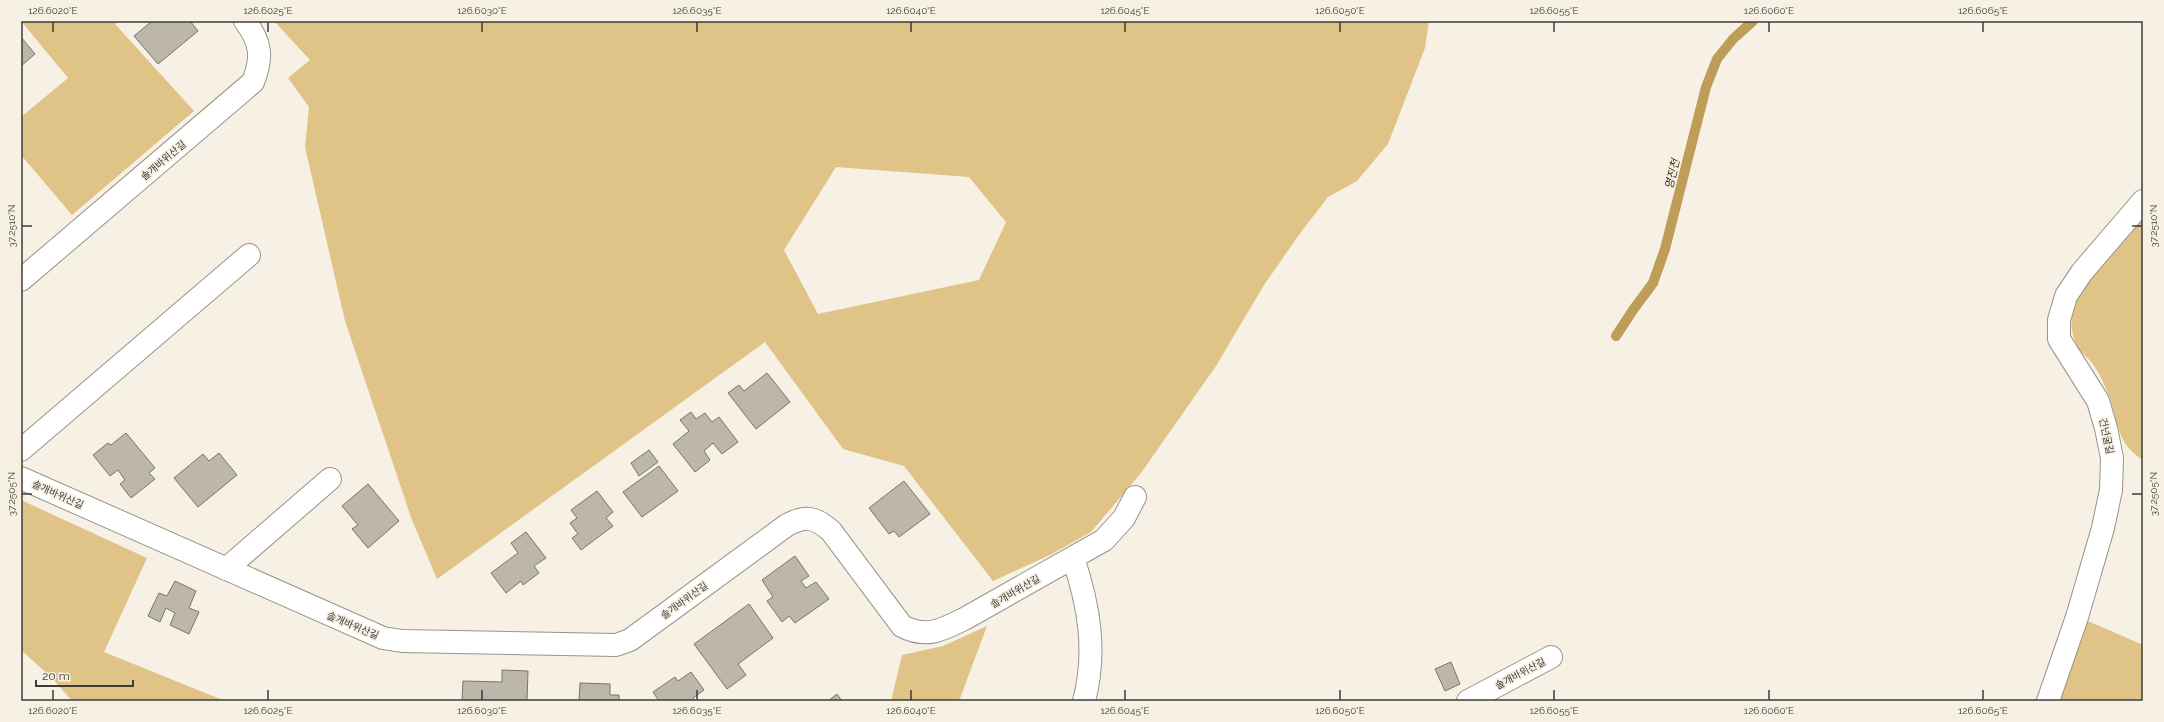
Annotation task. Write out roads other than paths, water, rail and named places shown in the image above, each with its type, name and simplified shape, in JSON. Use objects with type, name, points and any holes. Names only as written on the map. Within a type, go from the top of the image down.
[{"type":"lane","name":"솔개바위산길","points":[[21,280],[253,82],[259,66],[260,49],[252,31],[245,21]]},
{"type":"lane","name":"건넌굴길","points":[[2048,701],[2077,617],[2103,528],[2111,490],[2112,458],[2106,428],[2098,401],[2059,339],[2060,320],[2066,296],[2082,272],[2143,201]]},
{"type":"lane","points":[[21,450],[248,255]]},
{"type":"lane","name":"솔개바위산길","points":[[21,478],[383,638],[402,641],[616,645],[630,640],[787,525],[798,519],[809,518],[821,522],[831,531],[892,616],[902,626],[914,632],[929,633],[944,629],[1104,540],[1115,530],[1135,497]]},
{"type":"lane","points":[[226,569],[330,479]]},
{"type":"lane","points":[[1073,558],[1083,586],[1088,610],[1091,640],[1090,671],[1084,701]]},
{"type":"lane","name":"솔개바위산길","points":[[1468,701],[1551,657]]},
{"type":"waterway","name":"영진천","points":[[1616,336],[1653,283],[1665,249],[1706,87],[1717,59],[1733,39],[1753,21]]}]
